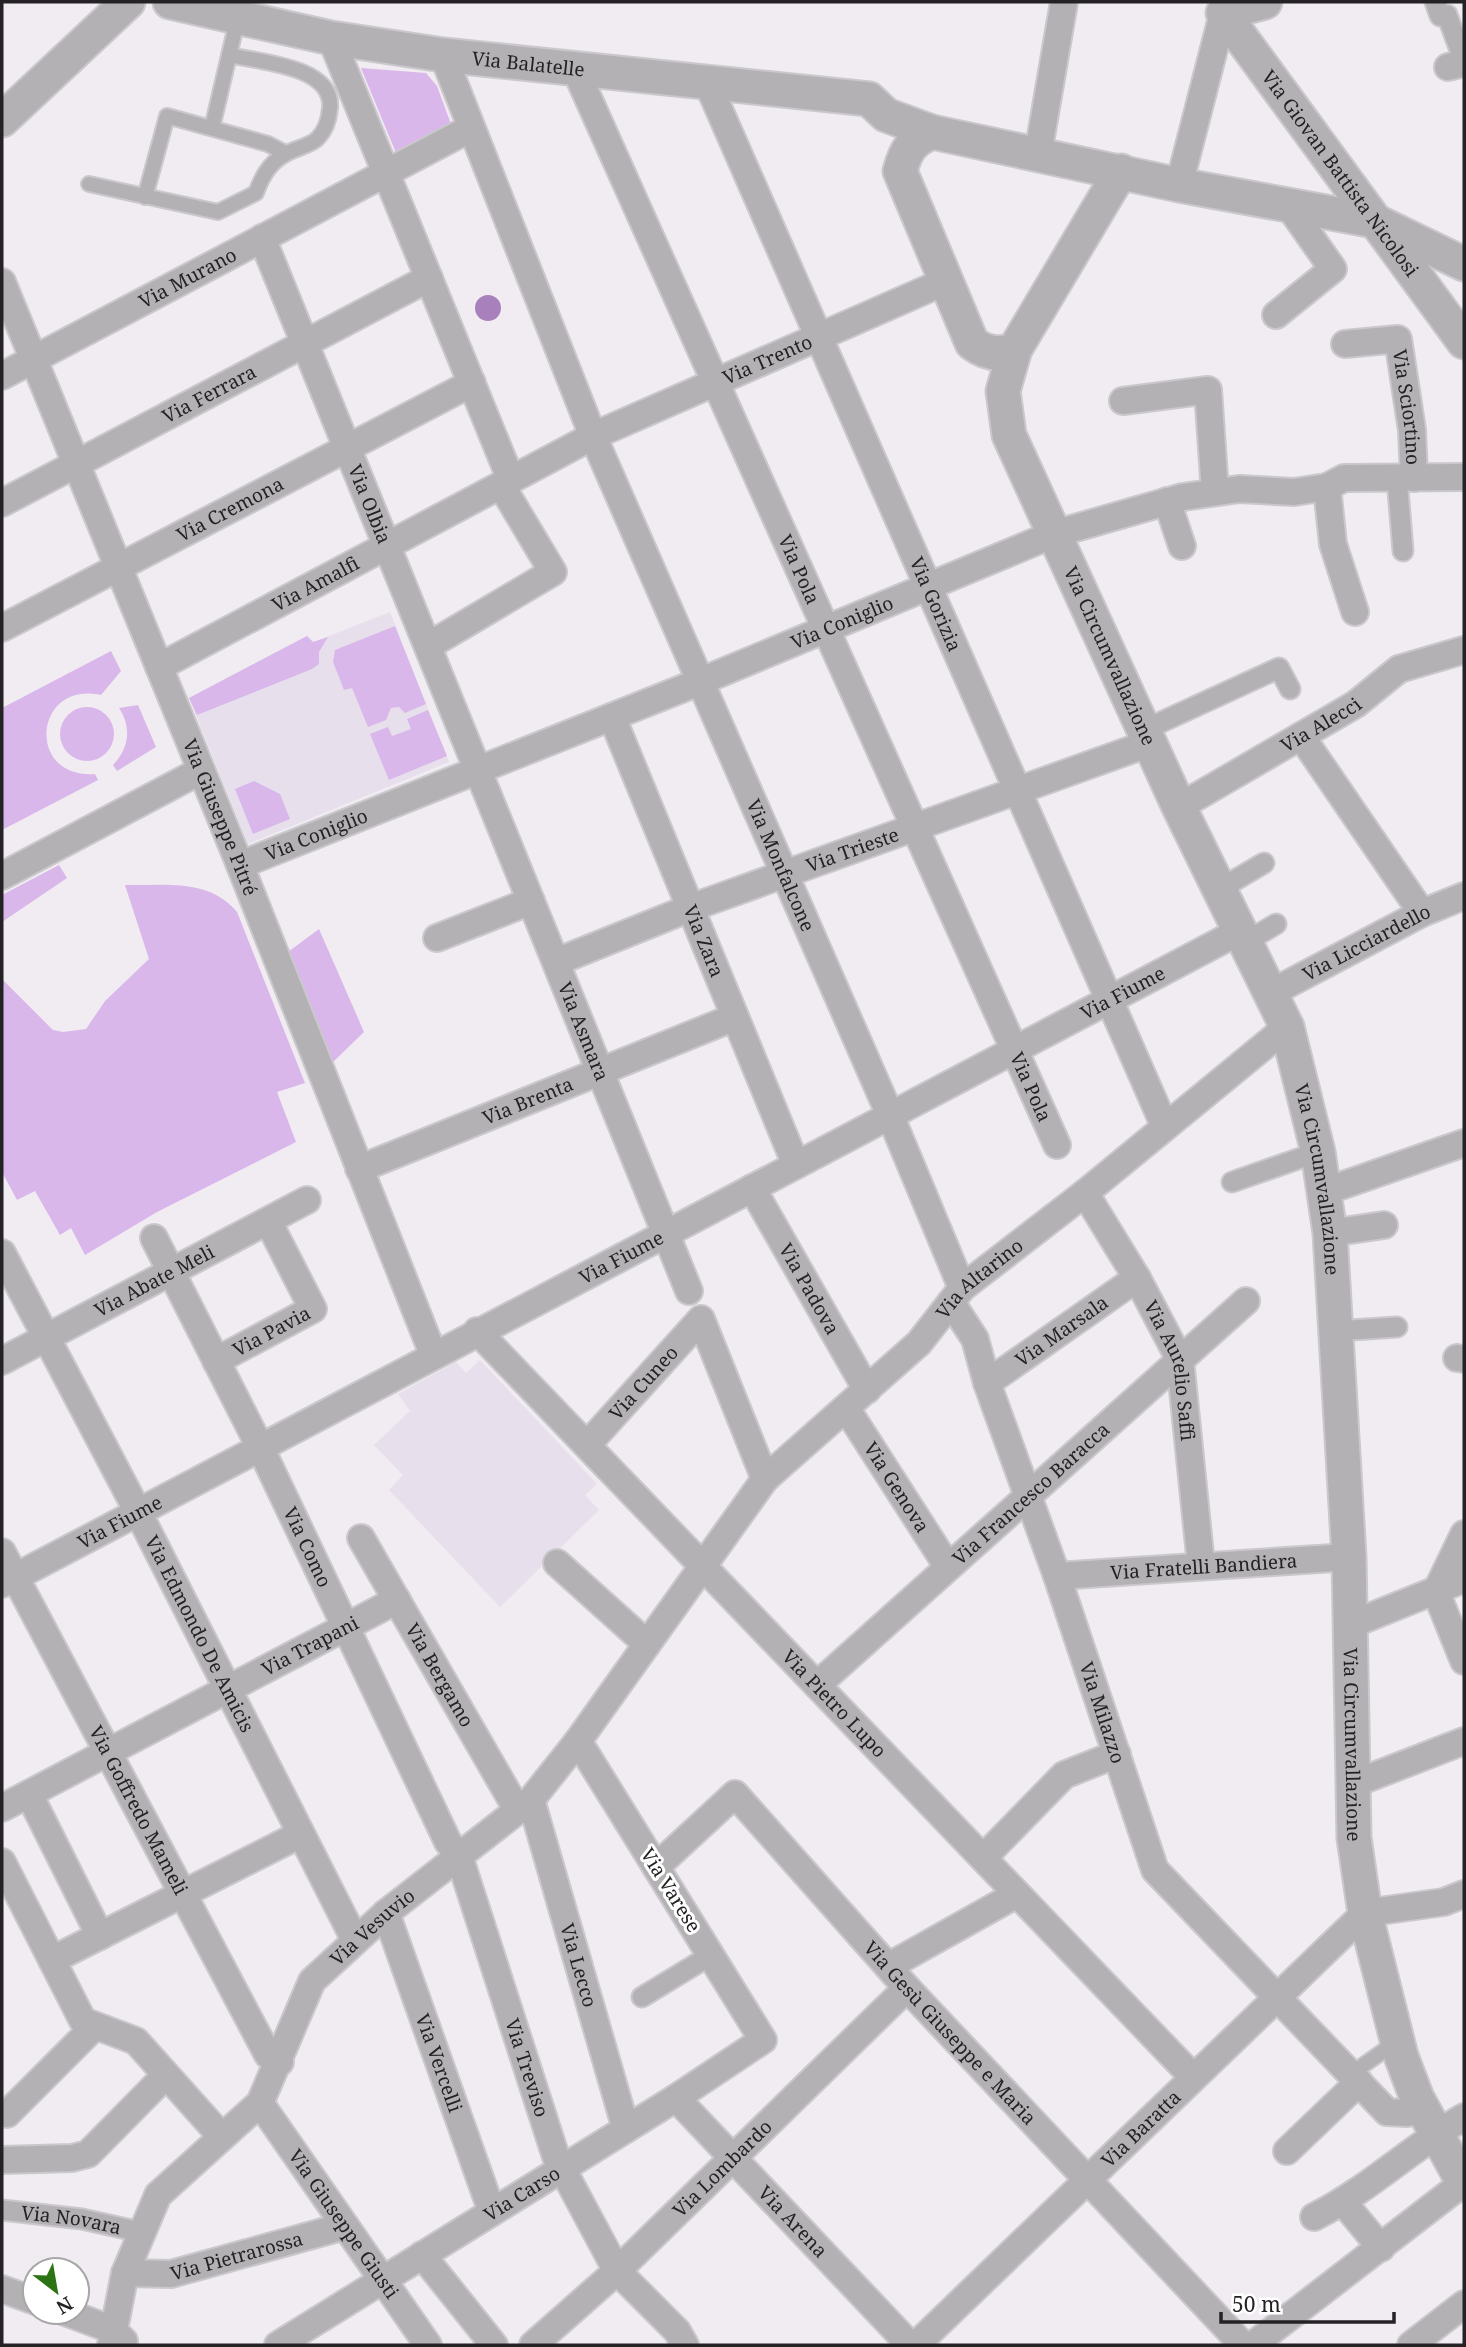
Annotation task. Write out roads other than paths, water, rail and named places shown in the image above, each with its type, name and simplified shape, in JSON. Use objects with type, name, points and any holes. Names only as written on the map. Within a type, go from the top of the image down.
[{"type":"street","points":[[2,120],[128,2]]},
{"type":"street","name":"Via Balatelle","points":[[170,2],[331,38],[443,55],[576,71],[869,99],[886,115],[932,132],[1040,146],[1149,178]]},
{"type":"street","points":[[1040,146],[1063,2]]},
{"type":"street","points":[[886,115],[900,171],[940,284],[972,343],[982,350],[996,353],[1015,349],[1149,178],[1222,6],[1265,2]]},
{"type":"street","points":[[1435,2],[1440,16],[1447,15],[1459,64]]},
{"type":"street","name":"Via Giovan Battista Nicolosi","points":[[1222,6],[1464,342]]},
{"type":"street","points":[[331,38],[380,176],[422,281],[506,482],[553,572],[428,646]]},
{"type":"street","name":"Via Monfalcone","points":[[443,55],[699,682],[890,1115],[956,1295]]},
{"type":"street","name":"Via Pola","points":[[576,71],[1057,1145]]},
{"type":"street","name":"Via Gorizia","points":[[707,82],[821,337],[1165,1128]]},
{"type":"street","name":"Via Murano","points":[[2,376],[471,128]]},
{"type":"street","points":[[900,171],[905,153],[914,140],[932,132]]},
{"type":"street","points":[[1149,178],[1376,221],[1464,264]]},
{"type":"street","points":[[1276,315],[1333,269],[1288,205]]},
{"type":"street","name":"Via Olbia","points":[[262,238],[478,770]]},
{"type":"street","name":"Via Ferrara","points":[[2,503],[422,281]]},
{"type":"street","name":"Via Giuseppe Pitré","points":[[2,282],[240,865],[433,1354]]},
{"type":"street","name":"Via Trento","points":[[506,482],[716,382],[940,284]]},
{"type":"street","name":"Via Sciortino","points":[[1345,344],[1398,339],[1412,430],[1405,478]]},
{"type":"street","name":"Via Circumvallazione","points":[[1015,349],[1003,391],[1009,435],[1179,807],[1287,1027],[1318,1152],[1326,1191],[1330,1233],[1349,1557],[1354,1839],[1365,1913],[1395,2034],[1417,2098],[1438,2140]]},
{"type":"street","name":"Via Cremona","points":[[2,628],[466,386]]},
{"type":"street","points":[[1123,401],[1208,390],[1215,492]]},
{"type":"street","name":"Via Coniglio","points":[[240,865],[699,682],[1054,534],[1167,501],[1215,492],[1239,489],[1294,492],[1327,487],[1345,478],[1464,477]]},
{"type":"street","points":[[1402,551],[1405,478]]},
{"type":"street","name":"Via Amalfi","points":[[159,667],[506,482]]},
{"type":"street","points":[[1327,487],[1333,544],[1355,611]]},
{"type":"street","points":[[1167,501],[1182,546]]},
{"type":"street","name":"Via Alecci","points":[[1179,807],[1356,704],[1399,669],[1464,650]]},
{"type":"street","points":[[1147,736],[1279,668],[1290,689]]},
{"type":"street","name":"Via Zara","points":[[612,717],[796,1165]]},
{"type":"street","name":"Via Trieste","points":[[556,962],[690,908],[1019,790],[1147,736]]},
{"type":"street","points":[[1301,736],[1422,913]]},
{"type":"street","name":"Via Asmara","points":[[478,770],[689,1291]]},
{"type":"street","points":[[2,876],[200,771]]},
{"type":"street","points":[[1220,889],[1264,863]]},
{"type":"street","name":"Via Licciardello","points":[[1271,993],[1422,913],[1464,896]]},
{"type":"street","points":[[437,938],[531,901]]},
{"type":"street","points":[[1243,937],[1276,924]]},
{"type":"street","name":"Via Fiume","points":[[8,1581],[433,1354],[1108,1000],[1243,937]]},
{"type":"street","name":"Via Brenta","points":[[359,1169],[735,1017]]},
{"type":"street","name":"Via Altarino","points":[[704,1566],[765,1479],[919,1343],[956,1295],[1287,1027]]},
{"type":"street","points":[[1326,1191],[1464,1143]]},
{"type":"street","points":[[1232,1182],[1318,1152]]},
{"type":"street","name":"Via Padova","points":[[752,1188],[867,1390]]},
{"type":"street","name":"Via Aurelio Saffi","points":[[1085,1193],[1137,1278],[1180,1360],[1201,1565]]},
{"type":"street","name":"Via Abate Meli","points":[[2,1361],[307,1200]]},
{"type":"street","name":"Via Pavia","points":[[216,1361],[313,1309],[268,1221]]},
{"type":"street","points":[[1330,1233],[1384,1225]]},
{"type":"street","name":"Via Como","points":[[154,1238],[261,1448],[448,1842],[459,1856]]},
{"type":"street","name":"Via Edmondo De Amicis","points":[[2,1254],[138,1512],[355,1940]]},
{"type":"street","name":"Via Marsala","points":[[987,1383],[1137,1278]]},
{"type":"street","name":"Via Milazzo","points":[[956,1295],[975,1339],[987,1383],[1057,1576],[1155,1870],[1278,1995],[1387,2112],[1397,2115],[1407,2113],[1417,2098]]},
{"type":"street","name":"Via Francesco Baracca","points":[[817,1685],[1246,1301]]},
{"type":"street","name":"Via Cuneo","points":[[587,1445],[701,1319],[765,1479]]},
{"type":"street","points":[[1336,1331],[1397,1327]]},
{"type":"street","name":"Via Pietro Lupo","points":[[477,1331],[1193,2077]]},
{"type":"street","name":"Via Genova","points":[[846,1408],[948,1567]]},
{"type":"street","points":[[1464,1534],[1436,1592],[1464,1661]]},
{"type":"street","name":"Via Bergamo","points":[[361,1538],[524,1805]]},
{"type":"street","name":"Via Goffredo Mameli","points":[[2,1552],[8,1581],[106,1753],[268,2054],[280,2062]]},
{"type":"street","name":"Via Fratelli Bandiera","points":[[1057,1576],[1349,1557]]},
{"type":"street","points":[[557,1563],[647,1644]]},
{"type":"street","name":"Via Vesuvio","points":[[117,2340],[125,2273],[158,2194],[260,2103],[280,2062],[312,1981],[386,1913],[524,1805],[578,1741],[704,1566]]},
{"type":"street","points":[[1350,1625],[1464,1580]]},
{"type":"street","name":"Via Trapani","points":[[2,1808],[397,1600]]},
{"type":"street","name":"Via Varese","points":[[578,1741],[763,2040]]},
{"type":"street","points":[[1353,1784],[1464,1741]]},
{"type":"street","points":[[983,1858],[1064,1775],[1116,1754]]},
{"type":"street","points":[[29,1794],[100,1936]]},
{"type":"street","name":"Via Gesù Giuseppe e Maria","points":[[656,1867],[735,1794],[907,1988],[1243,2345]]},
{"type":"street","name":"Via Lecco","points":[[524,1805],[626,2129]]},
{"type":"street","points":[[52,1960],[301,1834]]},
{"type":"street","name":"Via Treviso","points":[[459,1856],[556,2157],[617,2271],[677,2331],[679,2343]]},
{"type":"street","points":[[2,1862],[11,1901],[52,1960],[83,2021],[136,2041],[222,2137]]},
{"type":"street","points":[[889,1966],[1017,1894]]},
{"type":"street","points":[[1365,1913],[1444,1902],[1464,1894]]},
{"type":"street","name":"Via Vercelli","points":[[386,1913],[492,2212]]},
{"type":"street","name":"Via Baratta","points":[[916,2345],[1365,1913]]},
{"type":"street","points":[[642,1997],[711,1955]]},
{"type":"street","name":"Via Lombardo","points":[[533,2345],[617,2271],[907,1988]]},
{"type":"street","points":[[8,2114],[95,2026]]},
{"type":"street","name":"Via Carso","points":[[278,2345],[308,2336],[383,2279],[676,2098],[763,2040]]},
{"type":"street","points":[[1287,2151],[1352,2074]]},
{"type":"street","points":[[2,2160],[72,2158],[88,2154],[166,2075]]},
{"type":"street","name":"Via Arena","points":[[676,2098],[910,2345]]},
{"type":"street","name":"Via Giuseppe Giusti","points":[[260,2103],[428,2345]]},
{"type":"street","points":[[1314,2217],[1343,2202],[1438,2140],[1464,2117]]},
{"type":"street","points":[[1253,2345],[1464,2184],[1438,2140]]},
{"type":"street","points":[[1343,2202],[1381,2248]]},
{"type":"street","name":"Via Novara","points":[[2,2210],[82,2219],[140,2232]]},
{"type":"street","name":"Via Pietrarossa","points":[[125,2273],[171,2273],[345,2226]]},
{"type":"street","points":[[422,2255],[494,2345]]},
{"type":"street","points":[[2,2289],[21,2296]]},
{"type":"street","points":[[1411,2345],[1464,2304]]},
{"type":"street","points":[[91,2326],[117,2340]]},
{"type":"lane","points":[[212,128],[238,17]]},
{"type":"lane","points":[[89,184],[218,212],[256,193],[264,171],[285,153],[317,139],[328,123],[330,103],[324,86],[309,73],[229,55]]},
{"type":"lane","points":[[145,197],[167,116],[268,144],[285,153]]},
{"type":"lane","points":[[1352,2074],[1395,2034]]}]
